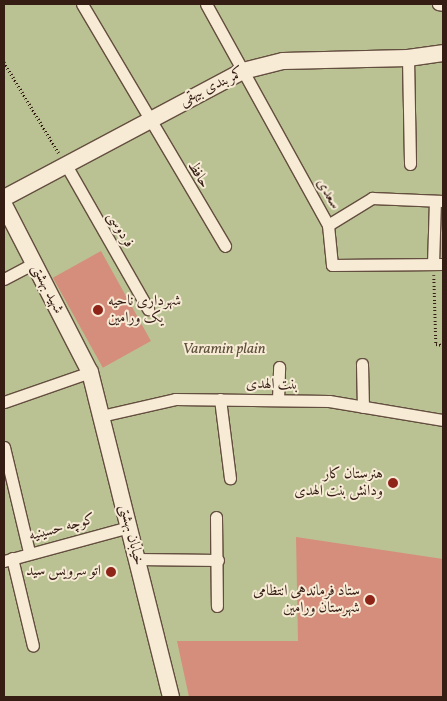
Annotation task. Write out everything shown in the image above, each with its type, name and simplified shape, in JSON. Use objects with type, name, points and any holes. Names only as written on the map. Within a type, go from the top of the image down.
[{"type":"main road","name":"کمربندی بیهقی","points":[[4,198],[146,119],[243,71],[283,61],[408,58],[443,53]]},
{"type":"main road","name":"شهید بهشتی","points":[[4,205],[90,372]]},
{"type":"main road","name":"خیابان بهشتی","points":[[90,372],[172,697]]},
{"type":"street","name":"حافظ","points":[[82,4],[146,119],[225,246]]},
{"type":"street","name":"سعدی","points":[[206,4],[328,226],[332,265],[438,264]]},
{"type":"street","points":[[438,4],[443,5]]},
{"type":"street","points":[[408,58],[410,164]]},
{"type":"street","name":"فردوسی","points":[[66,165],[148,309]]},
{"type":"street","points":[[328,226],[372,198],[439,201],[438,264]]},
{"type":"street","points":[[4,279],[34,263]]},
{"type":"street","points":[[362,364],[362,407]]},
{"type":"street","points":[[278,400],[279,367]]},
{"type":"street","points":[[4,402],[90,372]]},
{"type":"street","name":"بنت الهدی","points":[[101,416],[175,399],[220,399],[278,400],[362,407],[443,420]]},
{"type":"street","points":[[220,399],[230,478]]},
{"type":"street","points":[[4,447],[29,552]]},
{"type":"street","points":[[216,517],[218,560],[217,606]]},
{"type":"street","name":"کوچه حسینیه","points":[[8,560],[29,552],[129,527]]},
{"type":"street","points":[[137,559],[218,560]]},
{"type":"street","points":[[8,560],[33,646]]},
{"type":"path","points":[[4,62],[66,165]]},
{"type":"path","points":[[438,264],[436,344],[443,345]]},
{"type":"green space","name":"Varamin plain","points":[[4,4],[443,4],[443,697],[4,697]]},
{"type":"building","name":"شهرداری ناحیه یک ورامین","points":[[101,251],[151,341],[103,368],[53,278]]},
{"type":"building","name":"ستاد فرماندهی انتظامی شهرستان ورامین","points":[[296,537],[443,559],[443,697],[189,697],[177,641],[298,641]]},
{"type":"place","name":"شهرداری ناحیه یک ورامین","points":[[98,310]]},
{"type":"place","name":"هنرستان کار ودانش بنت الهدی","points":[[393,483]]},
{"type":"place","name":"اتو سرویس سید","points":[[111,572]]},
{"type":"place","name":"ستاد فرماندهی انتظامی شهرستان ورامین","points":[[370,600]]}]
